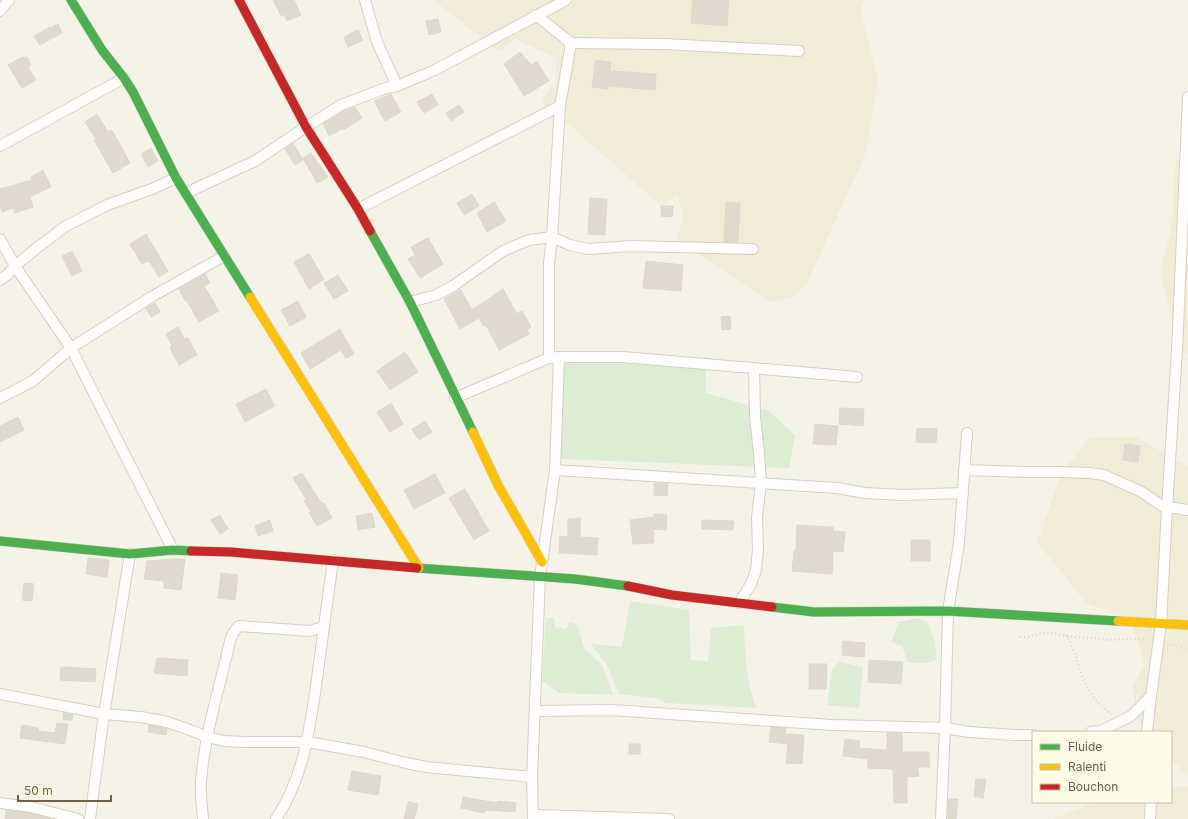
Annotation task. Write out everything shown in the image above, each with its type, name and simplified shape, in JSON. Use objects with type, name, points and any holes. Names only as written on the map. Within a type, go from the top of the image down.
[{"type":"street","points":[[0,11],[9,0]]},
{"type":"street","points":[[70,0],[102,50],[124,78],[176,178],[334,434],[419,568]]},
{"type":"street","points":[[239,0],[306,127],[358,209],[410,302],[498,485],[542,562]]},
{"type":"street","points":[[365,0],[377,42],[397,86]]},
{"type":"street","points":[[186,193],[255,161],[341,106],[386,88],[397,86],[435,70],[566,0]]},
{"type":"street","points":[[536,15],[572,43],[664,44],[799,51]]},
{"type":"street","points":[[549,358],[549,263],[560,106],[572,43]]},
{"type":"street","points":[[0,146],[124,78]]},
{"type":"street","points":[[1147,731],[1161,624],[1166,508],[1177,351],[1188,98]]},
{"type":"street","points":[[358,209],[560,106]]},
{"type":"street","points":[[0,280],[15,266],[66,226],[107,205],[152,189],[176,178]]},
{"type":"street","points":[[410,302],[436,295],[453,286],[503,251],[529,240],[552,237],[570,245],[588,249],[631,246],[753,249]]},
{"type":"street","points":[[0,239],[15,266],[71,348],[173,550]]},
{"type":"street","points":[[0,398],[33,381],[71,348],[153,296],[224,256]]},
{"type":"street","points":[[455,398],[549,358],[559,357],[623,357],[857,377]]},
{"type":"street","points":[[559,357],[555,470],[540,577],[532,777],[534,817],[669,819]]},
{"type":"street","points":[[739,603],[751,584],[756,570],[758,550],[757,518],[761,482],[760,453],[755,416],[754,368]]},
{"type":"street","points":[[941,819],[948,611],[959,543],[967,434]]},
{"type":"street","points":[[555,470],[761,482],[837,488],[865,493],[903,495],[963,493]]},
{"type":"street","points":[[964,470],[1069,472],[1104,475],[1142,492],[1157,504],[1166,508],[1188,510]]},
{"type":"street","points":[[0,541],[130,554],[173,550],[231,552],[599,581],[672,595],[814,612],[948,611],[1188,625]]},
{"type":"street","points":[[90,819],[104,714],[130,554]]},
{"type":"street","points":[[276,819],[286,805],[296,782],[308,742],[333,560]]},
{"type":"street","points":[[203,819],[201,784],[208,737],[228,650],[235,629],[239,626],[309,631],[324,627]]},
{"type":"street","points":[[0,694],[104,714],[141,717],[168,722],[208,737],[224,741],[308,742],[364,752],[426,767],[532,777]]},
{"type":"street","points":[[1102,731],[1131,716],[1151,696]]},
{"type":"street","points":[[535,711],[611,710],[832,725],[945,728],[969,732],[1032,735]]},
{"type":"street","points":[[0,802],[78,819]]},
{"type":"street","points":[[1150,819],[1152,803]]},
{"type":"path","points":[[1020,637],[1027,637],[1046,632],[1106,640],[1142,639],[1158,644],[1172,645],[1188,649]]},
{"type":"path","points":[[1066,635],[1092,696],[1121,721]]},
{"type":"shaded area","points":[[433,0],[864,0],[860,11],[878,78],[865,155],[808,281],[792,297],[769,302],[677,239],[683,217],[678,195],[661,206],[572,127],[550,120],[542,99],[556,82],[556,58],[515,39],[499,51]]},
{"type":"shaded area","points":[[1176,158],[1188,171],[1188,355],[1176,336],[1160,270],[1172,226]]},
{"type":"shaded area","points":[[1136,437],[1188,466],[1188,777],[1172,760],[1172,731],[1146,731],[1139,723],[1132,687],[1145,665],[1130,619],[1087,604],[1037,542],[1062,472],[1090,438]]},
{"type":"shaded area","points":[[1188,786],[1188,819],[1052,819],[1094,803],[1172,803],[1172,788]]},
{"type":"green space","points":[[561,359],[706,366],[706,393],[769,411],[795,435],[789,468],[561,459]]},
{"type":"green space","points":[[630,601],[689,610],[691,660],[708,661],[711,628],[744,625],[748,677],[756,708],[666,703],[656,698],[619,694],[607,665],[591,644],[622,647]]},
{"type":"green space","points":[[546,618],[554,618],[555,627],[566,629],[570,622],[578,626],[584,648],[602,665],[613,695],[559,693],[542,681]]},
{"type":"green space","points":[[918,618],[927,622],[934,639],[937,660],[925,663],[908,663],[902,646],[891,642],[899,622]]},
{"type":"green space","points":[[839,662],[863,667],[859,708],[827,705],[832,669]]},
{"type":"building","points":[[273,0],[294,0],[301,15],[287,21],[284,14],[281,16]]},
{"type":"building","points":[[693,0],[729,0],[727,26],[691,23]]},
{"type":"building","points":[[438,19],[441,32],[429,35],[426,21]]},
{"type":"building","points":[[58,24],[62,33],[40,45],[34,36]]},
{"type":"building","points":[[358,30],[363,40],[348,47],[344,37]]},
{"type":"building","points":[[520,52],[531,65],[537,62],[549,81],[524,96],[504,64]]},
{"type":"building","points":[[27,57],[31,65],[28,67],[36,80],[22,88],[8,65],[21,58]]},
{"type":"building","points":[[596,60],[611,62],[610,71],[656,74],[655,90],[608,86],[608,89],[592,87]]},
{"type":"building","points":[[391,94],[401,112],[385,121],[374,101]]},
{"type":"building","points":[[432,94],[438,105],[424,113],[417,102]]},
{"type":"building","points":[[459,105],[464,112],[451,121],[446,113]]},
{"type":"building","points":[[355,107],[362,118],[343,130],[342,129],[329,136],[323,124],[344,111]]},
{"type":"building","points":[[97,114],[108,132],[112,130],[130,163],[113,173],[94,140],[96,139],[85,122]]},
{"type":"building","points":[[293,143],[303,160],[295,165],[285,149]]},
{"type":"building","points":[[151,148],[158,161],[148,167],[141,154]]},
{"type":"building","points":[[311,153],[328,177],[317,183],[303,158]]},
{"type":"building","points":[[43,170],[51,187],[30,197],[33,207],[14,213],[14,208],[2,212],[0,206],[0,189],[32,180],[31,177]]},
{"type":"building","points":[[472,194],[479,206],[464,215],[457,203]]},
{"type":"building","points":[[590,198],[607,199],[605,235],[588,234]]},
{"type":"building","points":[[494,202],[506,221],[487,232],[477,213]]},
{"type":"building","points":[[726,202],[740,203],[738,242],[724,242]]},
{"type":"building","points":[[661,206],[673,206],[672,217],[661,216]]},
{"type":"building","points":[[146,234],[168,271],[159,277],[149,261],[142,264],[130,244]]},
{"type":"building","points":[[428,238],[443,264],[420,278],[408,259],[415,255],[411,247]]},
{"type":"building","points":[[72,251],[82,271],[72,276],[62,256]]},
{"type":"building","points":[[309,254],[324,279],[309,289],[294,262]]},
{"type":"building","points":[[646,261],[683,265],[681,291],[643,288]]},
{"type":"building","points":[[205,274],[210,283],[204,286],[219,311],[199,322],[179,289]]},
{"type":"building","points":[[338,275],[348,291],[334,299],[324,283]]},
{"type":"building","points":[[503,289],[517,314],[522,311],[531,327],[527,329],[529,334],[499,350],[486,325],[484,326],[479,318],[460,329],[444,299],[461,290],[472,310]]},
{"type":"building","points":[[298,301],[306,317],[290,326],[281,310]]},
{"type":"building","points":[[155,303],[160,312],[151,317],[146,308]]},
{"type":"building","points":[[730,316],[731,329],[722,330],[721,317]]},
{"type":"building","points":[[178,327],[184,339],[188,338],[197,355],[179,365],[170,348],[172,346],[166,334]]},
{"type":"building","points":[[340,329],[354,354],[346,358],[341,350],[310,369],[301,353]]},
{"type":"building","points":[[405,352],[418,372],[390,390],[377,371]]},
{"type":"building","points":[[266,389],[275,406],[245,422],[236,404]]},
{"type":"building","points":[[391,403],[403,424],[390,432],[377,412]]},
{"type":"building","points":[[840,408],[864,409],[863,426],[839,424]]},
{"type":"building","points":[[18,417],[24,430],[0,442],[0,426]]},
{"type":"building","points":[[425,421],[432,432],[419,440],[412,429]]},
{"type":"building","points":[[815,424],[838,426],[836,445],[813,444]]},
{"type":"building","points":[[917,428],[937,429],[936,443],[916,442]]},
{"type":"building","points":[[1125,444],[1140,446],[1138,462],[1123,460]]},
{"type":"building","points":[[302,473],[322,504],[324,503],[332,518],[317,526],[309,512],[311,511],[304,501],[306,499],[293,478]]},
{"type":"building","points":[[435,474],[445,493],[414,509],[404,490]]},
{"type":"building","points":[[654,483],[668,484],[667,496],[654,495]]},
{"type":"building","points":[[465,489],[489,531],[474,540],[449,498]]},
{"type":"building","points":[[372,513],[375,527],[358,530],[356,516]]},
{"type":"building","points":[[654,514],[667,515],[666,530],[653,529],[654,543],[633,544],[630,520],[654,517]]},
{"type":"building","points":[[220,515],[228,529],[220,534],[211,520]]},
{"type":"building","points":[[580,518],[580,537],[598,538],[597,555],[559,553],[560,536],[568,537],[568,519]]},
{"type":"building","points":[[270,520],[273,531],[258,536],[255,526]]},
{"type":"building","points":[[702,520],[734,521],[733,530],[702,529]]},
{"type":"building","points":[[797,525],[833,527],[833,531],[845,532],[843,552],[833,551],[832,574],[792,571],[794,551],[796,551]]},
{"type":"building","points":[[911,540],[930,540],[930,561],[911,561]]},
{"type":"building","points":[[88,558],[109,560],[107,577],[86,574]]},
{"type":"building","points":[[185,559],[181,590],[164,588],[164,581],[144,579],[147,561]]},
{"type":"building","points":[[221,573],[238,575],[235,600],[218,598]]},
{"type":"building","points":[[24,583],[34,584],[32,601],[22,600]]},
{"type":"building","points":[[843,641],[865,643],[864,657],[842,655]]},
{"type":"building","points":[[157,658],[188,660],[187,676],[154,673]]},
{"type":"building","points":[[869,660],[903,662],[901,684],[868,682]]},
{"type":"building","points":[[809,664],[827,664],[826,689],[809,689]]},
{"type":"building","points":[[61,667],[96,669],[95,682],[60,680]]},
{"type":"building","points":[[63,713],[73,715],[72,720],[63,720]]},
{"type":"building","points":[[57,723],[68,724],[65,744],[20,738],[22,725],[38,728],[39,731],[55,733]]},
{"type":"building","points":[[149,725],[167,729],[166,735],[148,732]]},
{"type":"building","points":[[771,727],[786,728],[785,734],[804,735],[802,764],[786,763],[788,744],[769,742]]},
{"type":"building","points":[[887,733],[902,733],[902,752],[929,752],[930,767],[918,767],[919,776],[907,777],[907,803],[894,803],[893,769],[868,768],[868,759],[843,756],[845,739],[860,741],[859,748],[887,750]]},
{"type":"building","points":[[629,744],[640,744],[640,754],[629,754]]},
{"type":"building","points":[[352,771],[381,776],[378,795],[348,790]]},
{"type":"building","points":[[976,779],[986,780],[983,798],[974,796]]},
{"type":"building","points":[[463,797],[497,803],[498,801],[516,803],[515,812],[485,810],[484,813],[461,808]]},
{"type":"building","points":[[948,799],[958,799],[956,819],[948,819]]},
{"type":"building","points":[[408,802],[418,804],[414,819],[404,819]]},
{"type":"building","points":[[6,810],[30,813],[52,819],[5,819]]},
{"type":"traffic: fast","points":[[71,0],[102,50],[133,92],[176,178],[250,297]]},
{"type":"traffic: fast","points":[[370,231],[410,302],[473,432]]},
{"type":"traffic: fast","points":[[0,541],[130,554],[173,550],[191,551]]},
{"type":"traffic: fast","points":[[417,568],[575,579],[628,586]]},
{"type":"traffic: fast","points":[[772,607],[814,612],[948,611],[1118,621]]},
{"type":"traffic: slow","points":[[250,297],[419,568]]},
{"type":"traffic: slow","points":[[473,432],[498,485],[542,562]]},
{"type":"traffic: slow","points":[[1118,621],[1188,625]]},
{"type":"traffic: jam","points":[[239,0],[306,127],[358,209],[370,231]]},
{"type":"traffic: jam","points":[[191,551],[231,552],[417,568]]},
{"type":"traffic: jam","points":[[628,586],[672,595],[772,607]]}]
